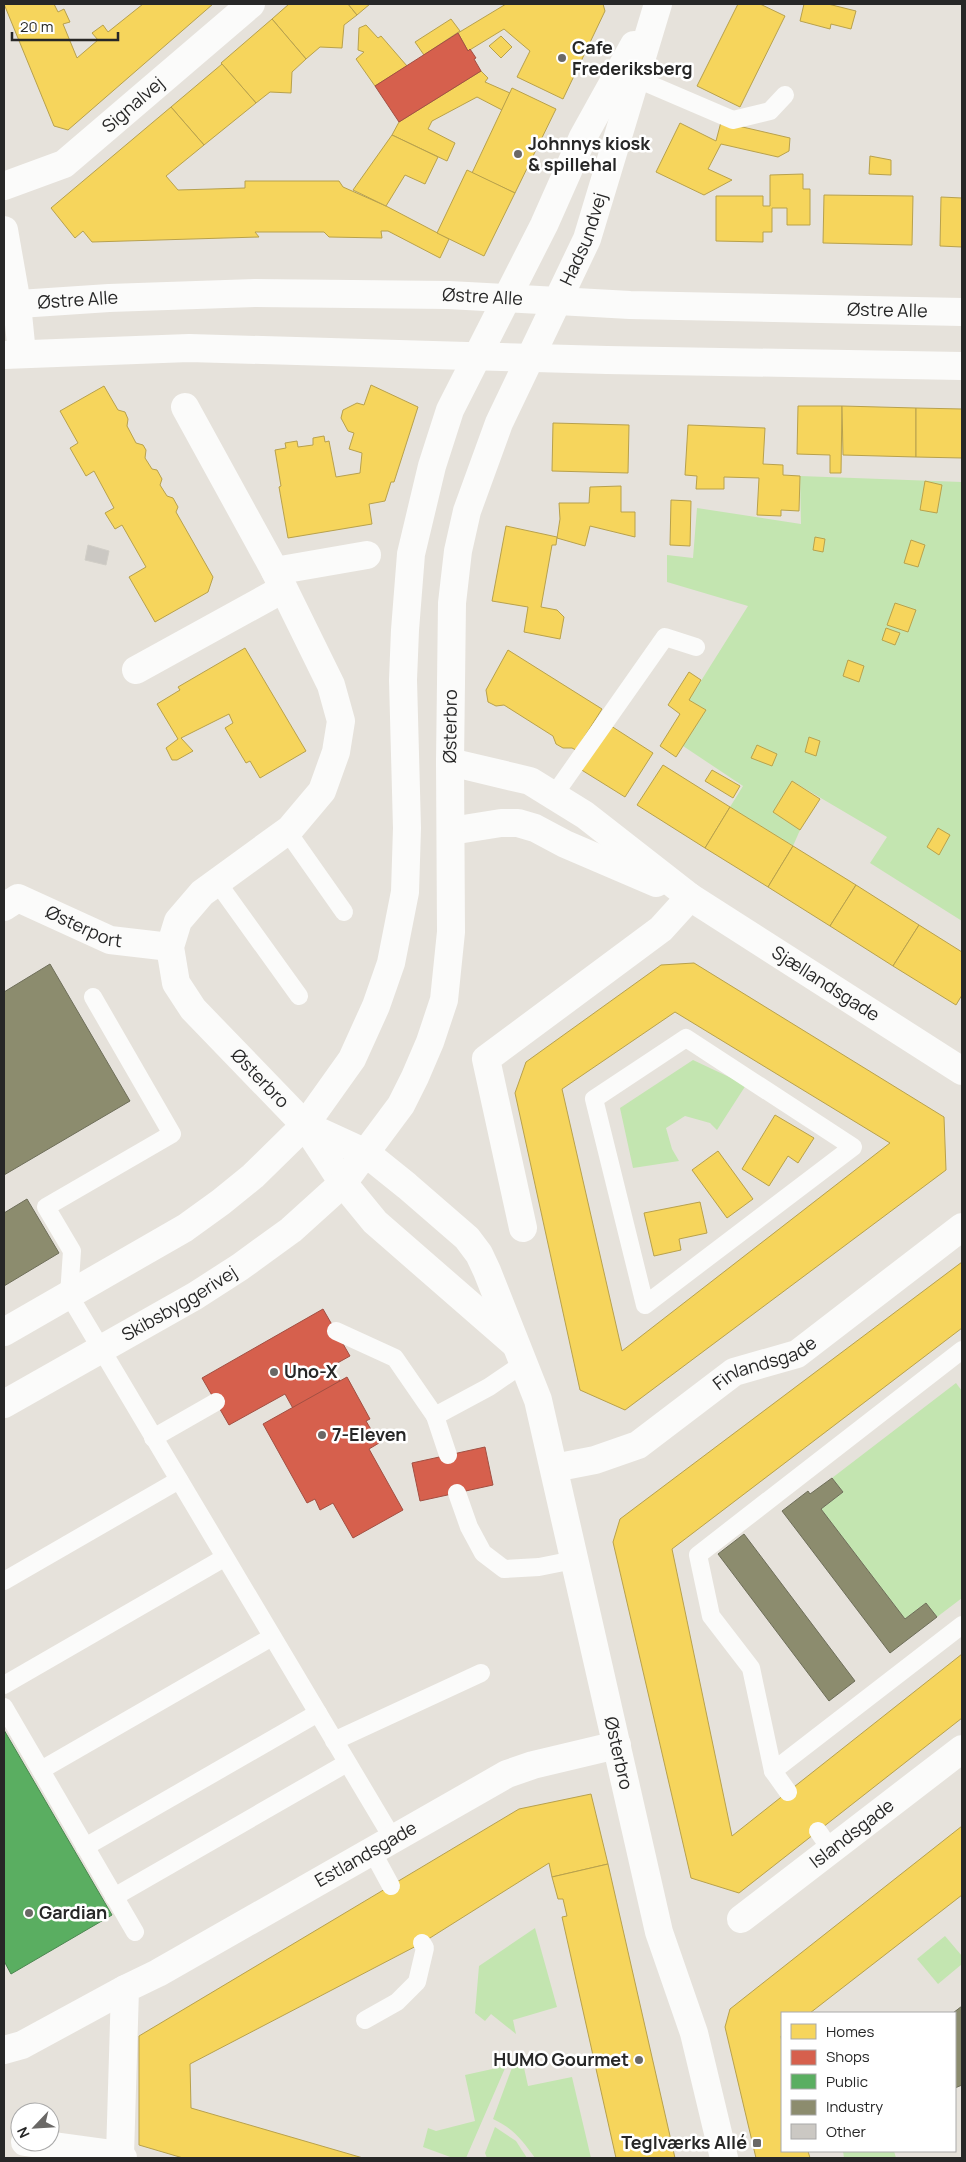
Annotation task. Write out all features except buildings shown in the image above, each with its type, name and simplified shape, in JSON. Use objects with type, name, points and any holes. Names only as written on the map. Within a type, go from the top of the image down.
[{"type":"street","name":"Signalvej","points":[[4,186],[64,164],[251,4]]},
{"type":"street","name":"Hadsundvej","points":[[558,300],[587,239],[657,4]]},
{"type":"street","name":"Hadsundvej","points":[[507,297],[544,225],[583,137],[657,4]]},
{"type":"street","points":[[4,230],[13,355],[189,348],[531,358],[962,366]]},
{"type":"street","name":"Østre Alle","points":[[10,305],[108,298],[255,293],[449,295],[630,305],[962,312]]},
{"type":"street","name":"Østerbro","points":[[305,1125],[352,1059],[376,1006],[391,963],[405,892],[407,828],[403,680],[411,554],[432,466],[450,410],[507,297]]},
{"type":"street","name":"Østerbro","points":[[343,1183],[401,1105],[416,1077],[444,1000],[451,932],[450,762],[452,603],[458,551],[467,511],[499,423],[558,300]]},
{"type":"street","name":"Østerbro","points":[[185,406],[279,580],[331,685],[341,721],[336,752],[322,791],[287,831],[202,892],[178,921],[170,947],[176,983],[193,1009],[305,1125],[343,1183],[375,1222],[521,1355]]},
{"type":"street","points":[[136,670],[279,580],[367,555]]},
{"type":"street","name":"Sjællandsgade","points":[[450,762],[530,781],[585,815],[690,897],[962,1071]]},
{"type":"street","name":"Sjællandsgade","points":[[450,831],[501,823],[518,823],[534,828],[565,844],[690,897]]},
{"type":"street","points":[[523,1228],[486,1059],[662,929],[690,897]]},
{"type":"street","name":"Østerport","points":[[4,907],[18,898],[110,940],[170,947]]},
{"type":"street","name":"Østerbro","points":[[305,1125],[366,1153],[467,1238],[483,1262],[521,1355],[538,1400],[659,1932],[694,2033],[724,2158]]},
{"type":"street","points":[[4,1332],[185,1228],[253,1176],[305,1125]]},
{"type":"street","name":"Skibsbyggerivej","points":[[4,1404],[99,1348],[195,1296],[240,1267],[291,1230],[343,1183]]},
{"type":"street","name":"Finlandsgade","points":[[554,1468],[595,1460],[638,1445],[734,1372],[797,1354],[962,1227]]},
{"type":"street","name":"Estlandsgade","points":[[4,2050],[22,2045],[158,1973],[507,1774],[533,1765],[617,1745]]},
{"type":"street","name":"Islandsgade","points":[[741,1919],[824,1840],[962,1749]]},
{"type":"street","points":[[60,2147],[122,2157],[125,1989]]},
{"type":"lane","points":[[635,78],[733,120],[770,112],[784,95]]},
{"type":"lane","points":[[554,796],[665,637],[696,648]]},
{"type":"lane","points":[[287,831],[344,912]]},
{"type":"lane","points":[[217,882],[299,996]]},
{"type":"lane","points":[[93,997],[172,1134],[46,1207],[72,1251],[70,1295],[99,1348],[348,1763],[382,1845],[391,1886]]},
{"type":"lane","points":[[686,1038],[853,1147],[745,1230],[645,1305],[594,1099],[686,1038]]},
{"type":"lane","points":[[336,1331],[395,1358],[435,1416],[448,1456]]},
{"type":"lane","points":[[788,1792],[773,1771],[751,1668],[711,1616],[698,1555],[962,1350]]},
{"type":"lane","points":[[435,1416],[489,1386],[521,1355]]},
{"type":"lane","points":[[153,1438],[216,1402]]},
{"type":"lane","points":[[4,1581],[178,1480]]},
{"type":"lane","points":[[457,1492],[469,1527],[483,1553],[504,1569],[539,1567],[574,1560]]},
{"type":"lane","points":[[4,1685],[224,1558]]},
{"type":"lane","points":[[773,1771],[962,1625]]},
{"type":"lane","points":[[41,1770],[272,1637]]},
{"type":"lane","points":[[334,1740],[481,1673]]},
{"type":"lane","points":[[4,1707],[135,1932]]},
{"type":"lane","points":[[85,1847],[318,1712]]},
{"type":"lane","points":[[114,1897],[348,1763]]},
{"type":"lane","points":[[365,2020],[397,2002],[417,1982],[425,1948],[422,1943]]},
{"type":"green space","points":[[800,476],[962,482],[962,921],[870,863],[887,837],[792,781],[773,812],[800,830],[793,846],[730,807],[743,786],[683,746],[706,710],[689,700],[748,606],[667,582],[667,555],[693,558],[697,508],[801,524]]},
{"type":"green space","points":[[693,1060],[746,1085],[717,1130],[710,1123],[685,1116],[666,1128],[672,1149],[679,1161],[633,1168],[620,1108]]},
{"type":"green space","points":[[956,1383],[962,1391],[962,1598],[937,1617],[926,1603],[905,1619],[821,1509],[843,1492],[832,1478]]},
{"type":"green space","points":[[535,1928],[557,2007],[513,2020],[516,2034],[491,2014],[485,2021],[475,2013],[479,1966]]},
{"type":"green space","points":[[945,1936],[962,1956],[962,1964],[938,1984],[917,1959]]},
{"type":"green space","points":[[523,2063],[528,2086],[572,2077],[591,2158],[535,2158],[517,2136],[507,2127],[493,2119],[513,2065]]},
{"type":"green space","points":[[506,2066],[466,2158],[453,2158],[423,2147],[428,2128],[436,2131],[475,2121],[465,2075]]},
{"type":"green space","points":[[495,2127],[516,2141],[527,2158],[487,2158],[485,2153]]},
{"type":"green space","points":[[843,2152],[894,2152],[896,2158],[844,2158]]},
{"type":"place","name":"Cafe Frederiksberg","points":[[562,58]]},
{"type":"place","name":"Johnnys kiosk & spillehal","points":[[518,154]]},
{"type":"place","name":"Uno-X","points":[[274,1372]]},
{"type":"place","name":"7-Eleven","points":[[322,1435]]},
{"type":"place","name":"Gardian","points":[[29,1913]]},
{"type":"place","name":"HUMO Gourmet","points":[[639,2060]]},
{"type":"place","name":"Teglværks Allé","points":[[757,2143]]}]
